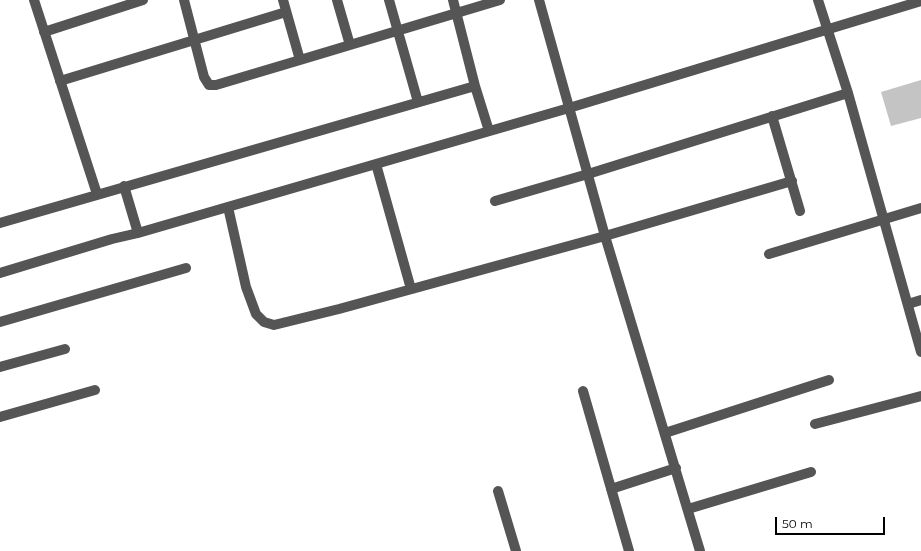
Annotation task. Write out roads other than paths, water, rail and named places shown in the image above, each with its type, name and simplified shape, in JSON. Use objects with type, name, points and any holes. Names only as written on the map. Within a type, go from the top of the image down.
[{"type":"street","points":[[34,0],[97,194]]},
{"type":"street","points":[[44,32],[143,0]]},
{"type":"street","points":[[184,0],[196,40],[204,77],[210,85],[216,85],[500,0]]},
{"type":"street","points":[[283,0],[300,60]]},
{"type":"street","points":[[337,0],[350,45]]},
{"type":"street","points":[[389,0],[418,102]]},
{"type":"street","points":[[452,0],[475,86],[489,131]]},
{"type":"street","points":[[539,0],[605,236],[700,551]]},
{"type":"street","points":[[818,0],[848,92],[921,352]]},
{"type":"street","points":[[0,273],[112,239],[138,233],[569,108],[828,30],[921,0]]},
{"type":"street","points":[[60,81],[286,12]]},
{"type":"street","points":[[0,223],[475,86]]},
{"type":"street","points":[[495,201],[588,174],[848,92]]},
{"type":"street","points":[[772,116],[800,211]]},
{"type":"street","points":[[376,164],[411,289]]},
{"type":"street","points":[[228,207],[246,287],[256,314],[264,322],[274,325],[605,236],[792,181]]},
{"type":"street","points":[[124,186],[138,233]]},
{"type":"street","points":[[769,254],[921,208]]},
{"type":"street","points":[[0,322],[186,268]]},
{"type":"street","points":[[908,304],[921,300]]},
{"type":"street","points":[[0,367],[65,349]]},
{"type":"street","points":[[665,433],[829,380]]},
{"type":"street","points":[[0,417],[95,390]]},
{"type":"street","points":[[583,390],[629,551]]},
{"type":"street","points":[[815,424],[921,396]]},
{"type":"street","points":[[611,489],[676,468]]},
{"type":"street","points":[[688,509],[811,472]]},
{"type":"street","points":[[498,491],[516,551]]}]
